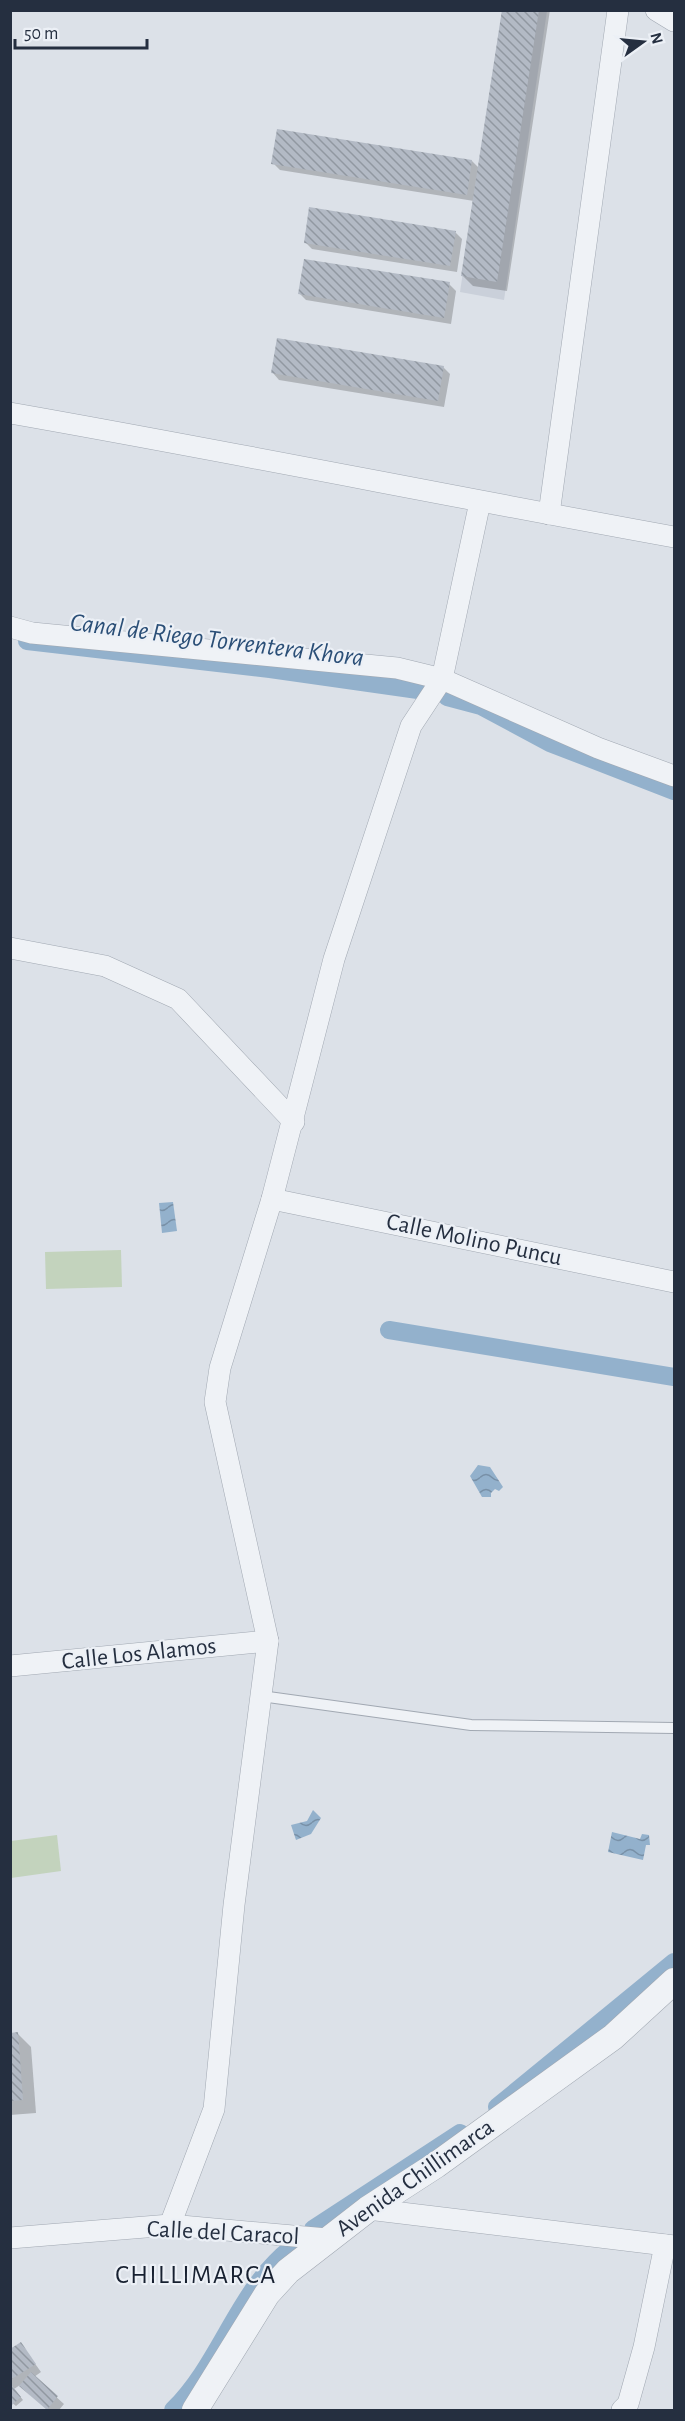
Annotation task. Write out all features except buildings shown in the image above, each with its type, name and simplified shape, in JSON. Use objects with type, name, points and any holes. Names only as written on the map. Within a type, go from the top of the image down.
[{"type":"street","points":[[549,514],[618,10]]},
{"type":"street","points":[[656,10],[675,21]]},
{"type":"street","points":[[10,413],[146,436],[480,502],[675,537]]},
{"type":"street","points":[[170,2225],[214,2109],[234,1905],[268,1641],[215,1402],[220,1368],[294,1122],[334,959],[411,726],[442,679],[480,502]]},
{"type":"street","points":[[10,627],[32,633],[397,668],[442,679],[598,748],[675,776]]},
{"type":"street","points":[[10,948],[105,966],[178,999],[294,1122]]},
{"type":"street","name":"Calle Molino Puncu","points":[[272,1199],[675,1282]]},
{"type":"street","name":"Calle Los Alamos","points":[[10,1666],[268,1641]]},
{"type":"street","name":"Avenida Chillimarca","points":[[195,2410],[267,2294],[288,2271],[327,2239],[436,2165],[613,2037],[675,1982]]},
{"type":"street","points":[[368,2210],[670,2246],[628,2404],[622,2410]]},
{"type":"street","name":"Calle del Caracol","points":[[10,2238],[170,2225],[327,2239]]},
{"type":"lane","points":[[261,1696],[471,1725],[675,1728]]},
{"type":"shaded area","points":[[502,11],[547,11],[504,300],[460,292]]},
{"type":"green space","points":[[121,1250],[122,1287],[46,1289],[45,1252]]},
{"type":"green space","points":[[57,1835],[61,1871],[11,1878],[11,1841]]},
{"type":"water","points":[[173,1202],[177,1231],[162,1233],[159,1203]]},
{"type":"water","points":[[478,1465],[490,1467],[503,1487],[499,1491],[495,1489],[491,1497],[482,1497],[470,1476]]},
{"type":"water","points":[[313,1810],[321,1818],[311,1834],[296,1840],[291,1825],[307,1821]]},
{"type":"water","points":[[612,1832],[640,1839],[642,1834],[649,1835],[650,1845],[646,1845],[643,1860],[608,1852]]},
{"type":"waterway","name":"Canal de Riego Torrentera Khora","points":[[27,641],[270,669],[418,690]]},
{"type":"waterway","name":"Canal de Riego Torrentera Khora","points":[[447,697],[481,706],[550,743],[674,791]]},
{"type":"waterway","points":[[389,1330],[674,1377]]},
{"type":"waterway","name":"Canal de Riego Torrentera Khora","points":[[497,2107],[674,1962]]},
{"type":"waterway","name":"Canal de Riego Torrentera Khora","points":[[313,2229],[460,2133]]},
{"type":"waterway","name":"Canal de Riego Torrentera Khora","points":[[173,2410],[204,2371],[256,2286],[290,2249]]},
{"type":"district","name":"CHILLIMARCA","points":[[196,2275]]}]
